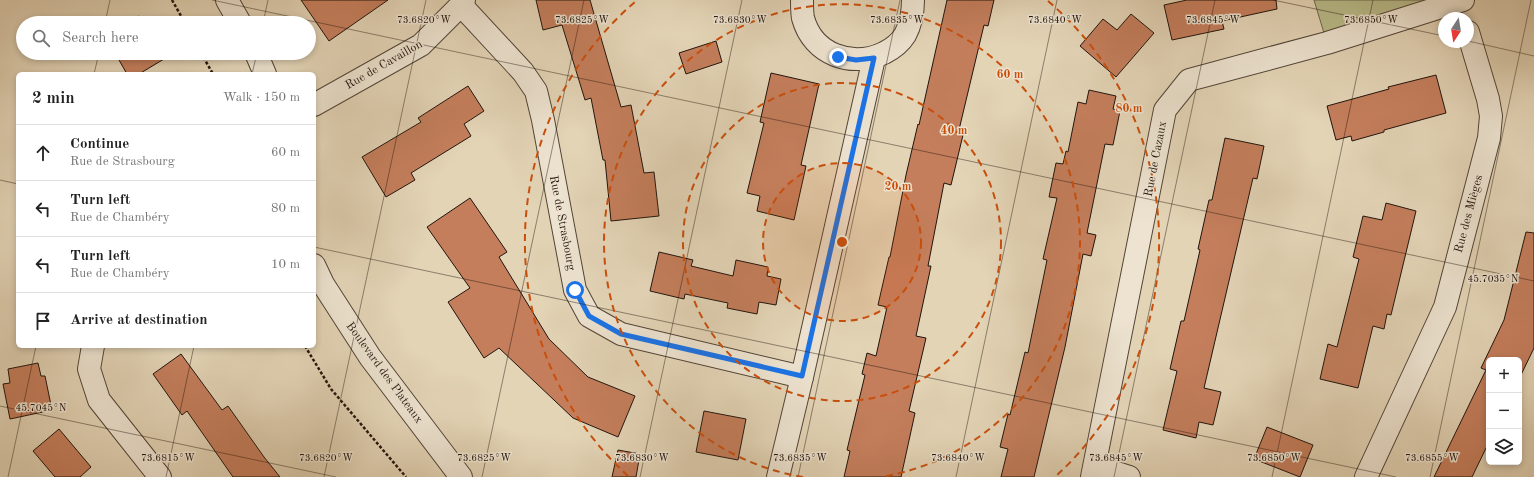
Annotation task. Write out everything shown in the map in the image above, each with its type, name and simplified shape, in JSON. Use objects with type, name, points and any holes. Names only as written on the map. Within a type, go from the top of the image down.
[{"type":"street","points":[[227,0],[236,16]]},
{"type":"street","points":[[802,0],[803,18],[810,35],[823,48],[838,57],[856,60],[874,58],[891,50],[904,36],[912,19],[913,0]]},
{"type":"street","name":"Rue de Cavaillon","points":[[316,104],[421,45],[462,3]]},
{"type":"street","name":"Rue de Strasbourg","points":[[462,3],[523,72],[536,91],[543,120],[575,290],[589,316],[621,334],[802,376]]},
{"type":"street","name":"Rue de Cazaux","points":[[1094,471],[1166,110],[1189,80],[1327,44],[1462,6]]},
{"type":"street","name":"Rue des Mièges","points":[[1366,477],[1445,308],[1489,138],[1491,116],[1488,99],[1473,48]]},
{"type":"street","points":[[778,477],[874,58]]},
{"type":"street","points":[[259,60],[264,72]]},
{"type":"street","name":"Boulevard des Plateaux","points":[[316,269],[323,284],[370,357],[461,477]]},
{"type":"street","points":[[93,348],[89,369],[99,400],[160,477]]},
{"type":"street","points":[[1094,471],[1129,477]]},
{"type":"path","points":[[172,0],[181,16]]},
{"type":"path","points":[[205,60],[212,72]]},
{"type":"path","points":[[306,348],[331,389],[406,477]]},
{"type":"green space","points":[[1314,0],[1463,0],[1327,43]]},
{"type":"building","points":[[301,0],[388,0],[329,41],[316,22],[316,16],[312,16]]},
{"type":"building","points":[[536,0],[590,0],[621,107],[631,105],[644,173],[654,172],[659,216],[611,221],[605,160],[603,160],[591,98],[585,100],[562,25],[543,30]]},
{"type":"building","points":[[947,0],[994,0],[988,26],[984,25],[958,134],[963,135],[951,185],[944,183],[928,266],[931,266],[916,336],[926,338],[909,411],[915,413],[901,477],[844,477],[850,451],[847,450],[865,375],[862,374],[867,353],[876,356],[887,307],[878,305],[890,257],[906,175],[918,124],[919,125]]},
{"type":"building","points":[[1187,0],[1276,0],[1277,9],[1222,21],[1224,29],[1172,40],[1164,5]]},
{"type":"building","points":[[1131,14],[1154,33],[1116,77],[1080,46],[1103,19],[1117,30]]},
{"type":"building","points":[[716,41],[722,62],[686,74],[679,53]]},
{"type":"building","points":[[119,60],[162,60],[142,72],[126,72]]},
{"type":"building","points":[[771,73],[819,84],[801,165],[806,166],[794,220],[757,211],[760,196],[747,193],[764,123],[760,122]]},
{"type":"building","points":[[1436,75],[1446,113],[1384,130],[1384,132],[1352,141],[1351,136],[1336,140],[1327,106],[1389,89],[1388,87]]},
{"type":"building","points":[[468,86],[484,111],[464,124],[471,136],[411,173],[415,180],[386,197],[362,157],[421,122],[418,118]]},
{"type":"building","points":[[1089,90],[1116,96],[1113,109],[1120,111],[1113,145],[1105,144],[1087,233],[1096,235],[1091,256],[1083,254],[1065,347],[1034,477],[1001,477],[1008,449],[1000,447],[1008,414],[1010,415],[1025,352],[1028,353],[1047,260],[1043,259],[1057,198],[1049,197],[1056,163],[1063,164],[1066,151],[1068,152],[1078,102],[1086,104]]},
{"type":"building","points":[[1225,138],[1264,146],[1257,179],[1253,178],[1204,388],[1221,392],[1213,425],[1199,422],[1196,438],[1163,430],[1177,371],[1170,369],[1181,321],[1184,321],[1200,250],[1198,249],[1209,200],[1212,200]]},
{"type":"building","points":[[470,198],[507,252],[499,257],[549,339],[588,377],[635,396],[618,437],[573,418],[499,348],[484,358],[448,302],[470,288],[427,227]]},
{"type":"building","points":[[1386,203],[1416,211],[1391,315],[1387,314],[1384,329],[1373,326],[1358,388],[1320,379],[1328,344],[1337,347],[1359,259],[1353,257],[1363,216],[1382,220]]},
{"type":"building","points":[[1526,232],[1534,233],[1534,348],[1522,373],[1522,357],[1486,357],[1504,320]]},
{"type":"building","points":[[659,252],[693,260],[691,266],[733,276],[736,260],[768,267],[767,276],[781,279],[776,305],[759,302],[757,314],[727,308],[728,303],[685,294],[684,299],[650,291]]},
{"type":"building","points":[[181,354],[222,410],[228,406],[280,477],[233,477],[187,411],[182,415],[153,374]]},
{"type":"building","points":[[1486,358],[1486,370],[1481,368]]},
{"type":"building","points":[[38,363],[41,376],[45,376],[52,410],[10,419],[3,384],[10,383],[8,369]]},
{"type":"building","points":[[1486,370],[1486,448],[1472,477],[1434,477]]},
{"type":"building","points":[[704,411],[746,419],[738,460],[696,452]]},
{"type":"building","points":[[1267,427],[1313,445],[1300,477],[1254,459]]},
{"type":"building","points":[[59,429],[91,467],[80,477],[55,477],[33,451]]},
{"type":"building","points":[[618,450],[640,454],[636,477],[612,477]]},
{"type":"route","points":[[575,290],[589,316],[621,334],[802,376],[874,58],[856,60],[838,57]]}]
